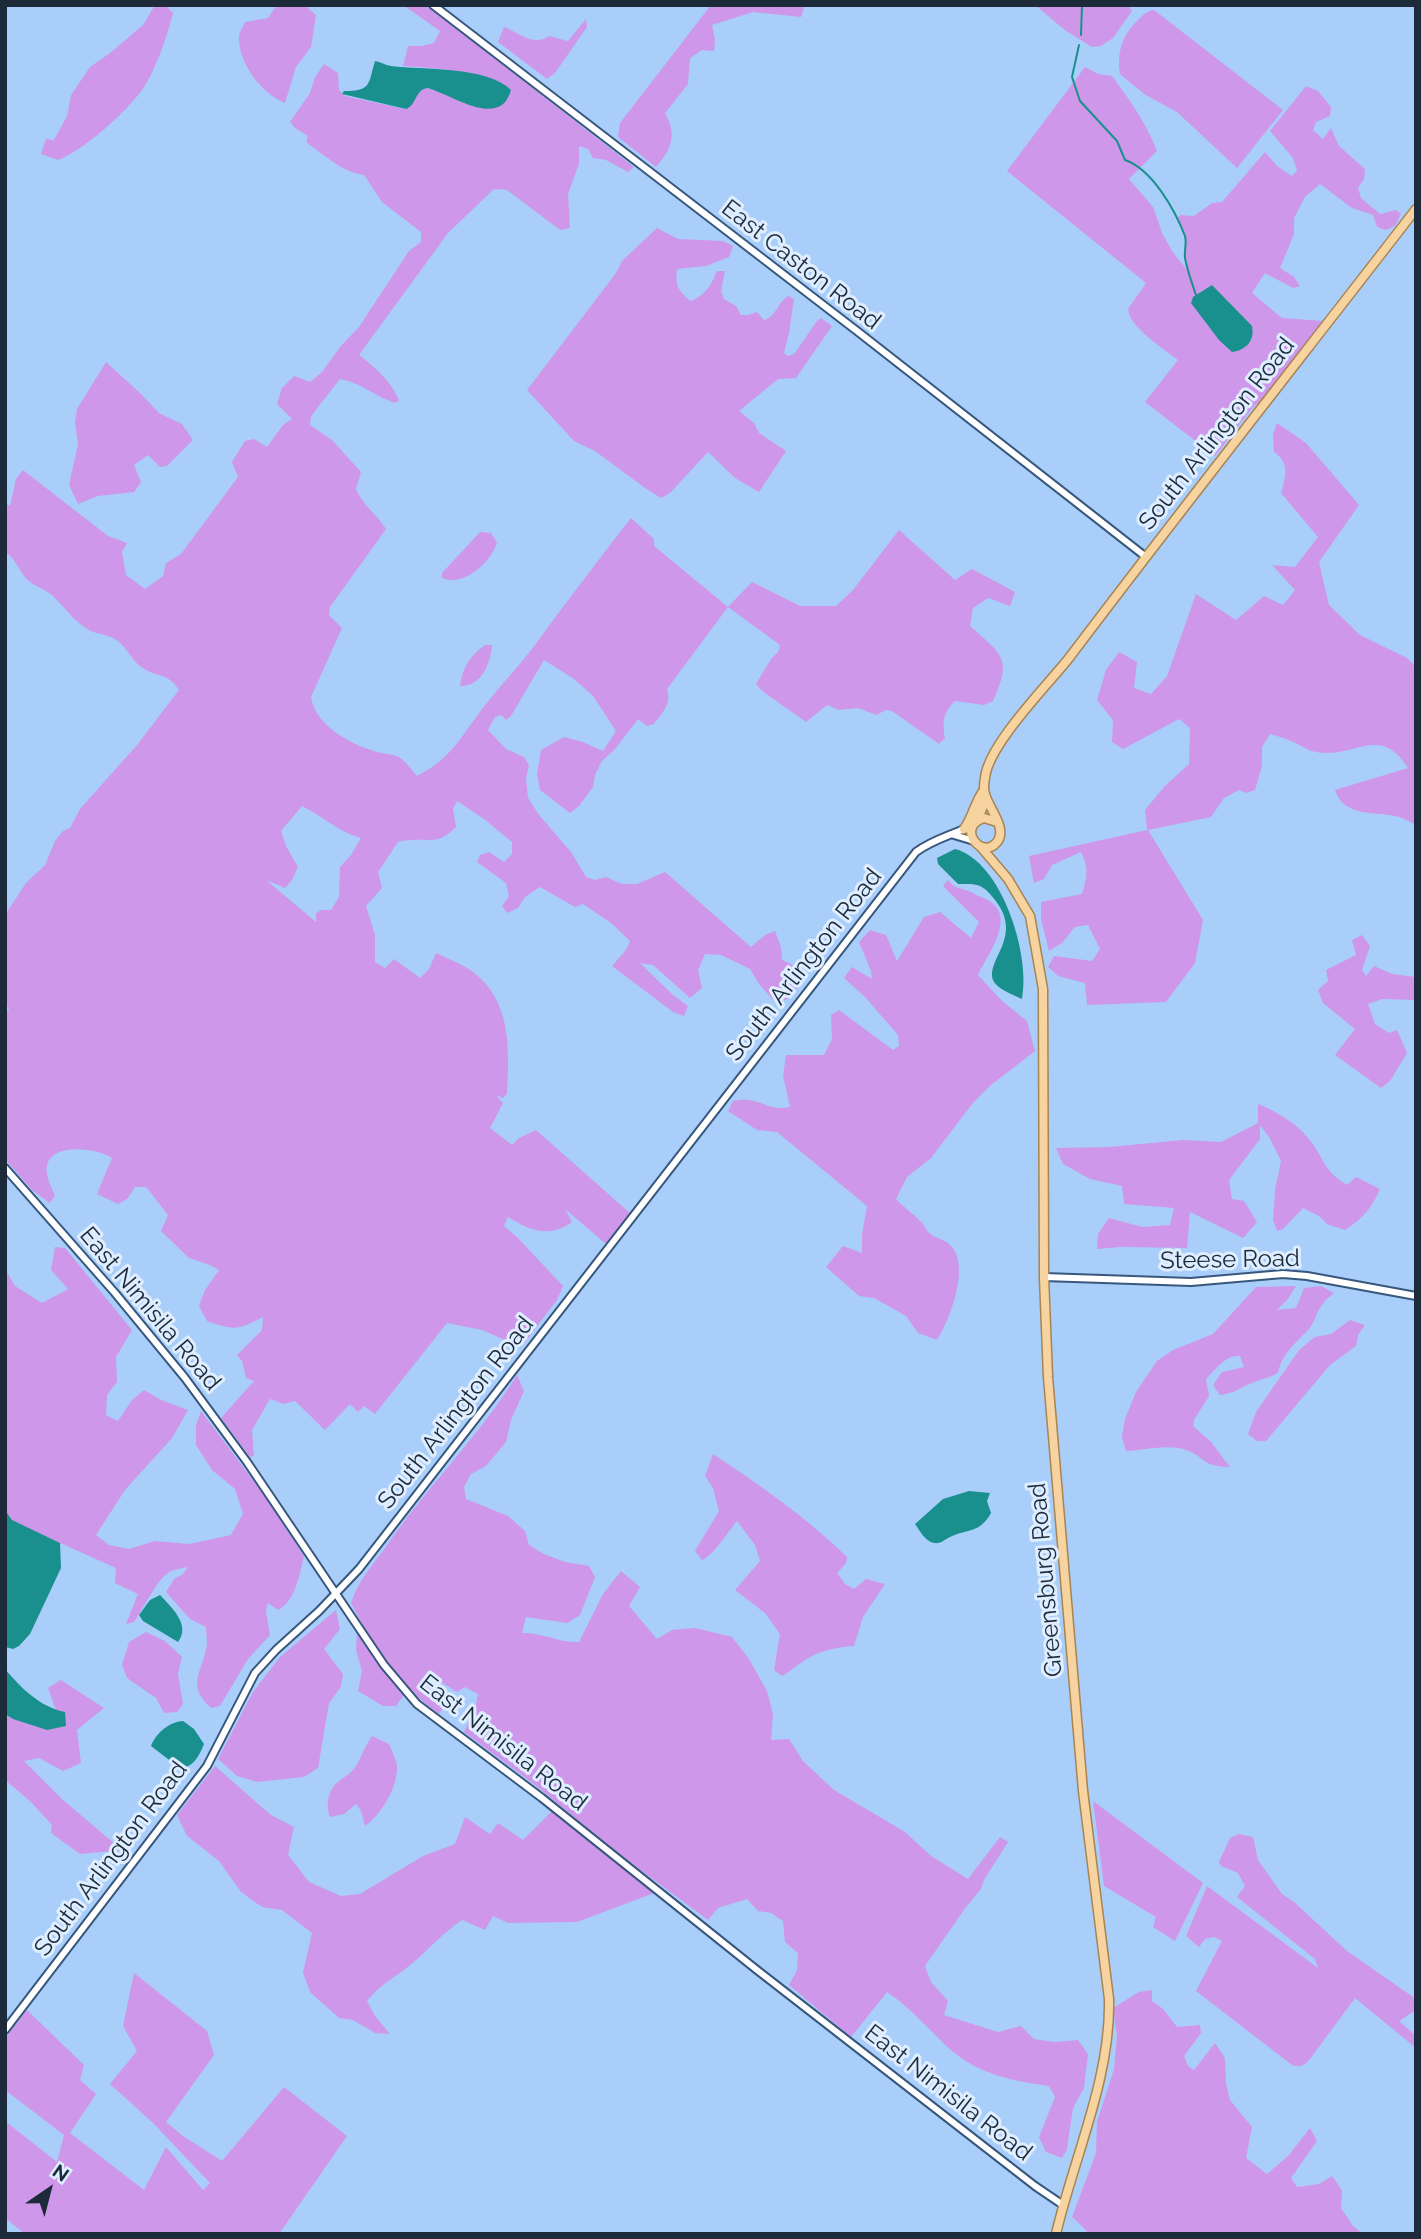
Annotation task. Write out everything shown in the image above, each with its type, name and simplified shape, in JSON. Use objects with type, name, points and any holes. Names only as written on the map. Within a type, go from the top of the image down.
[{"type":"main road","name":"South Arlington Road","points":[[985,794],[985,773],[993,752],[1416,209]]},
{"type":"main road","points":[[964,829],[974,814],[980,794],[985,794]]},
{"type":"main road","points":[[985,794],[971,831],[976,844],[987,848],[997,842]]},
{"type":"main road","points":[[985,794],[1001,831],[997,842],[998,864]]},
{"type":"main road","points":[[976,821],[989,818],[997,822]]},
{"type":"main road","name":"Greensburg Road","points":[[976,844],[998,864],[1030,916],[1042,977],[1044,1277],[1048,1377],[1082,1778],[1108,1984],[1107,2045],[1102,2071],[1056,2234]]},
{"type":"street","name":"East Caston Road","points":[[433,5],[1146,557]]},
{"type":"street","name":"South Arlington Road","points":[[5,2030],[207,1766],[255,1673],[337,1593],[388,1531],[916,852],[935,840],[954,835],[976,821]]},
{"type":"street","points":[[954,835],[967,837],[976,844]]},
{"type":"street","name":"East Nimisila Road","points":[[5,1168],[185,1378],[247,1462],[384,1665],[406,1693],[1035,2186],[1063,2204]]},
{"type":"street","name":"Steese Road","points":[[1044,1277],[1191,1282],[1224,1281],[1265,1275],[1298,1275],[1416,1296]]},
{"type":"shaded area","points":[[155,5],[165,5],[173,13],[152,73],[142,90],[115,119],[68,155],[58,160],[41,154],[46,139],[54,140],[67,116],[71,95],[90,67],[143,25]]},
{"type":"shaded area","points":[[277,5],[309,5],[308,8],[316,15],[311,47],[296,67],[285,103],[268,93],[253,76],[243,57],[239,35],[245,22],[268,18]]},
{"type":"shaded area","points":[[403,5],[426,5],[634,167],[628,172],[606,160],[593,158],[588,149],[579,146],[579,164],[568,194],[570,228],[560,230],[507,190],[494,189],[448,233],[359,355],[382,375],[399,400],[395,403],[340,379],[311,416],[310,425],[332,440],[361,472],[356,489],[386,529],[330,607],[329,615],[342,628],[311,697],[314,708],[337,734],[359,746],[397,756],[417,776],[429,769],[456,744],[631,518],[654,539],[654,546],[728,607],[667,689],[668,699],[663,711],[654,724],[647,726],[638,719],[602,761],[593,787],[579,806],[570,813],[540,790],[537,774],[541,750],[564,737],[603,751],[616,731],[593,696],[574,679],[544,660],[511,716],[506,720],[501,715],[495,717],[488,730],[506,749],[524,757],[529,765],[526,778],[528,798],[571,852],[586,877],[595,880],[606,877],[622,884],[637,884],[665,872],[751,947],[765,935],[775,931],[782,960],[797,967],[805,979],[788,999],[775,1002],[750,969],[721,955],[705,954],[698,970],[702,988],[690,998],[653,965],[640,963],[688,1006],[684,1016],[673,1012],[612,966],[630,941],[611,923],[583,904],[575,907],[540,887],[525,897],[518,908],[507,913],[502,906],[509,896],[506,883],[477,862],[480,855],[489,852],[504,862],[512,854],[512,842],[457,801],[453,809],[456,827],[449,834],[436,840],[398,842],[378,872],[382,888],[366,906],[375,935],[375,962],[385,968],[394,959],[420,978],[429,969],[436,953],[475,973],[498,1002],[508,1047],[507,1094],[503,1098],[496,1095],[503,1103],[490,1128],[512,1145],[519,1138],[536,1130],[631,1214],[606,1244],[565,1209],[572,1222],[556,1230],[532,1229],[508,1217],[504,1226],[563,1286],[557,1300],[521,1347],[482,1330],[447,1323],[375,1414],[364,1406],[358,1412],[350,1404],[325,1430],[295,1401],[284,1404],[270,1399],[252,1430],[254,1456],[250,1457],[221,1418],[254,1381],[246,1378],[242,1361],[237,1355],[262,1330],[263,1317],[236,1328],[207,1321],[199,1306],[205,1290],[219,1270],[189,1258],[161,1231],[168,1215],[146,1187],[135,1187],[127,1199],[118,1204],[97,1194],[112,1158],[82,1149],[52,1156],[47,1164],[47,1174],[55,1195],[50,1203],[32,1190],[5,1159],[5,1013],[9,1009],[5,1003],[5,915],[26,883],[45,865],[55,841],[63,831],[70,828],[80,809],[137,745],[179,690],[171,680],[139,665],[118,641],[86,629],[52,595],[26,578],[5,552],[5,503],[10,506],[16,479],[23,470],[108,536],[127,543],[122,552],[126,575],[145,589],[163,576],[166,563],[181,554],[238,477],[232,462],[245,441],[254,439],[267,447],[283,425],[292,419],[277,404],[282,388],[294,376],[310,382],[322,372],[359,327],[409,251],[421,242],[421,232],[382,202],[364,175],[341,167],[326,157],[306,142],[308,136],[290,122],[310,93],[315,77],[324,64],[338,73],[339,90],[345,96],[405,109],[417,94],[427,88],[485,108],[496,107],[505,101],[511,90],[485,79],[445,70],[403,66],[408,46],[434,43],[440,31]],"holes":[[[302,806],[345,832],[361,838],[340,867],[339,897],[331,910],[316,913],[316,922],[266,880],[285,888],[292,880],[298,867],[281,831]]]},
{"type":"shaded area","points":[[711,5],[805,5],[801,17],[753,12],[712,25],[714,51],[702,50],[690,58],[688,84],[665,113],[671,128],[671,141],[666,154],[656,167],[618,137],[620,123]]},
{"type":"shaded area","points":[[1035,5],[1128,5],[1132,11],[1113,38],[1101,46],[1092,47],[1066,31]]},
{"type":"shaded area","points":[[1154,10],[1283,110],[1237,168],[1177,112],[1144,94],[1120,74],[1120,53],[1127,34],[1142,16]]},
{"type":"shaded area","points":[[586,19],[587,27],[555,73],[547,79],[498,42],[504,27],[532,40],[549,36],[568,41]]},
{"type":"shaded area","points":[[375,61],[391,66],[471,73],[500,82],[511,90],[505,102],[496,108],[486,109],[427,88],[420,92],[406,109],[342,94],[344,91],[360,90],[367,85]]},
{"type":"shaded area","points":[[1085,67],[1098,74],[1112,76],[1148,131],[1157,151],[1129,179],[1153,207],[1163,235],[1188,271],[1185,257],[1186,239],[1176,218],[1181,215],[1194,216],[1212,203],[1222,202],[1265,152],[1277,166],[1292,176],[1297,171],[1293,158],[1270,131],[1306,86],[1318,91],[1331,107],[1330,116],[1316,122],[1313,130],[1323,139],[1331,128],[1339,146],[1365,169],[1364,179],[1358,188],[1361,198],[1380,214],[1396,210],[1401,214],[1395,226],[1386,230],[1377,227],[1373,215],[1352,208],[1320,184],[1305,197],[1294,218],[1294,234],[1280,268],[1294,277],[1300,286],[1293,288],[1265,273],[1252,293],[1282,318],[1323,321],[1266,398],[1253,407],[1215,456],[1145,402],[1178,360],[1148,337],[1130,316],[1128,309],[1146,283],[1007,171]]},
{"type":"shaded area","points":[[657,228],[678,239],[723,241],[733,246],[729,257],[706,266],[677,269],[678,287],[691,301],[707,289],[717,271],[725,271],[721,291],[724,299],[736,306],[741,315],[757,312],[764,320],[772,316],[788,296],[794,299],[784,353],[788,356],[794,354],[821,318],[832,326],[796,378],[778,379],[739,411],[754,423],[759,433],[786,451],[759,492],[735,478],[708,452],[670,493],[661,498],[595,451],[574,441],[527,390],[616,273],[622,261]]},
{"type":"shaded area","points":[[1212,285],[1252,326],[1251,340],[1241,349],[1232,352],[1219,340],[1191,303],[1193,297]]},
{"type":"shaded area","points":[[106,362],[159,413],[182,424],[193,440],[167,466],[160,467],[148,455],[134,465],[141,482],[134,492],[98,496],[78,504],[69,485],[78,444],[75,422],[77,409]]},
{"type":"shaded area","points":[[1277,423],[1306,443],[1359,505],[1319,562],[1329,605],[1360,635],[1407,658],[1416,667],[1416,825],[1396,816],[1350,808],[1335,790],[1408,768],[1387,748],[1377,745],[1330,753],[1316,752],[1270,734],[1262,747],[1262,766],[1255,790],[1247,793],[1239,790],[1224,798],[1211,817],[1148,830],[1203,920],[1195,963],[1166,1002],[1087,1005],[1085,983],[1058,976],[1048,967],[1054,956],[1092,961],[1100,949],[1088,925],[1075,927],[1062,943],[1049,951],[1041,919],[1041,902],[1082,894],[1086,873],[1084,857],[1081,852],[1052,865],[1044,879],[1034,883],[1029,856],[1147,830],[1145,810],[1165,786],[1189,764],[1190,728],[1179,719],[1123,749],[1112,742],[1113,720],[1097,700],[1106,670],[1119,652],[1137,662],[1134,688],[1151,694],[1167,676],[1196,594],[1236,620],[1264,596],[1283,605],[1295,590],[1272,565],[1295,567],[1318,537],[1281,493],[1285,465],[1274,452],[1273,434]]},
{"type":"shaded area","points":[[899,530],[955,580],[972,569],[1015,592],[1010,606],[988,598],[973,608],[970,626],[1001,658],[1003,666],[999,687],[993,701],[984,705],[955,701],[946,714],[945,738],[939,744],[892,711],[886,710],[876,715],[858,708],[839,710],[827,705],[806,722],[756,684],[780,645],[728,607],[752,582],[800,606],[836,606],[853,590]]},
{"type":"shaded area","points":[[480,532],[491,533],[497,543],[489,558],[467,576],[450,580],[442,578],[442,573]]},
{"type":"shaded area","points":[[485,645],[492,645],[484,673],[474,682],[460,686],[468,663]]},
{"type":"shaded area","points":[[955,849],[972,857],[987,871],[1010,912],[1022,959],[1022,999],[1003,990],[994,982],[992,974],[1005,937],[1006,926],[995,900],[979,886],[958,884],[938,864],[937,858]]},
{"type":"shaded area","points":[[948,880],[956,887],[991,902],[998,909],[1001,918],[997,937],[978,975],[1001,1000],[1027,1021],[1035,1051],[991,1085],[972,1104],[931,1158],[907,1177],[896,1199],[930,1234],[947,1242],[956,1253],[959,1277],[953,1306],[937,1340],[918,1333],[906,1316],[874,1298],[859,1296],[826,1267],[843,1246],[862,1253],[867,1206],[777,1132],[757,1130],[728,1111],[733,1101],[742,1100],[775,1107],[790,1107],[783,1076],[786,1055],[824,1055],[832,1039],[831,1015],[839,1010],[893,1050],[899,1046],[898,1035],[865,997],[844,978],[852,967],[872,979],[859,942],[870,930],[886,935],[897,961],[924,917],[940,912],[971,938],[979,922],[943,886]]},
{"type":"shaded area","points":[[1362,935],[1370,946],[1362,970],[1366,976],[1374,966],[1392,974],[1416,977],[1416,1000],[1382,999],[1368,1004],[1375,1024],[1389,1033],[1397,1030],[1407,1053],[1390,1081],[1381,1088],[1335,1055],[1355,1029],[1323,1003],[1318,990],[1328,981],[1326,970],[1356,955],[1352,940]]},
{"type":"shaded area","points":[[1258,1104],[1298,1127],[1338,1179],[1347,1185],[1356,1177],[1380,1189],[1374,1202],[1361,1217],[1345,1230],[1327,1224],[1319,1216],[1303,1208],[1283,1229],[1277,1231],[1273,1220],[1281,1161],[1260,1125],[1260,1139],[1229,1180],[1232,1199],[1244,1201],[1257,1222],[1243,1238],[1190,1212],[1187,1248],[1097,1249],[1098,1234],[1109,1218],[1142,1227],[1170,1225],[1174,1208],[1124,1204],[1122,1186],[1090,1179],[1063,1164],[1056,1148],[1109,1147],[1183,1140],[1221,1142],[1258,1123]]},
{"type":"shaded area","points":[[55,1247],[65,1248],[132,1330],[116,1357],[117,1382],[107,1395],[106,1415],[118,1421],[132,1400],[144,1390],[188,1410],[172,1438],[125,1490],[96,1535],[109,1545],[129,1549],[155,1541],[189,1544],[231,1535],[243,1514],[235,1489],[212,1470],[196,1445],[196,1425],[201,1411],[261,1491],[304,1556],[296,1587],[289,1601],[278,1610],[268,1603],[266,1611],[270,1635],[248,1659],[220,1706],[211,1708],[203,1700],[197,1685],[207,1644],[206,1627],[190,1619],[166,1592],[175,1578],[182,1575],[188,1567],[173,1570],[166,1575],[134,1622],[126,1624],[138,1594],[115,1583],[116,1568],[13,1522],[5,1510],[5,1269],[15,1286],[42,1303],[68,1289],[51,1270]]},
{"type":"shaded area","points":[[1296,1286],[1277,1310],[1296,1308],[1304,1288],[1321,1286],[1334,1293],[1320,1308],[1309,1329],[1286,1354],[1278,1373],[1220,1395],[1213,1385],[1222,1372],[1244,1367],[1240,1356],[1235,1356],[1221,1363],[1206,1379],[1209,1396],[1193,1426],[1211,1442],[1230,1467],[1210,1464],[1182,1449],[1166,1447],[1126,1451],[1122,1437],[1125,1419],[1136,1392],[1157,1361],[1173,1350],[1213,1334],[1256,1287]]},
{"type":"shaded area","points":[[1350,1320],[1365,1325],[1358,1335],[1356,1346],[1330,1365],[1266,1441],[1257,1441],[1248,1434],[1256,1412],[1299,1350],[1315,1337],[1331,1334]]},
{"type":"shaded area","points":[[517,1375],[524,1391],[511,1420],[506,1442],[486,1466],[471,1474],[464,1487],[466,1499],[508,1516],[525,1531],[529,1545],[565,1562],[589,1566],[595,1577],[580,1615],[567,1623],[526,1617],[522,1633],[579,1642],[603,1594],[621,1571],[640,1587],[629,1606],[657,1639],[672,1630],[695,1628],[732,1637],[749,1659],[767,1691],[773,1714],[771,1740],[789,1739],[803,1761],[834,1790],[905,1832],[931,1856],[968,1879],[1000,1837],[1008,1842],[981,1889],[925,1966],[931,1982],[948,2001],[944,2015],[998,2032],[1021,2026],[1034,2039],[1054,2042],[1078,2040],[1088,2054],[1084,2088],[1073,2108],[1067,2149],[1062,2158],[1046,2152],[1039,2137],[1055,2097],[1049,2086],[1010,2079],[974,2066],[952,2051],[887,1992],[851,2037],[789,1985],[797,1970],[798,1953],[785,1942],[783,1921],[771,1913],[758,1911],[747,1899],[718,1908],[708,1920],[464,1732],[475,1709],[478,1694],[465,1687],[457,1692],[436,1679],[430,1687],[445,1705],[439,1714],[412,1691],[378,1650],[351,1603],[358,1587],[403,1523],[487,1419]]},
{"type":"shaded area","points":[[713,1454],[782,1502],[847,1557],[846,1563],[837,1573],[845,1584],[854,1589],[866,1579],[885,1584],[863,1617],[854,1646],[820,1653],[782,1676],[774,1670],[780,1634],[765,1613],[735,1590],[760,1561],[755,1545],[737,1521],[707,1557],[702,1560],[695,1551],[719,1511],[713,1488],[705,1476]]},
{"type":"shaded area","points":[[969,1491],[990,1493],[987,1501],[991,1513],[987,1520],[973,1530],[941,1542],[934,1543],[925,1538],[915,1524],[943,1499]]},
{"type":"shaded area","points":[[5,1510],[12,1520],[60,1543],[61,1568],[30,1634],[13,1649],[5,1647]]},
{"type":"shaded area","points":[[160,1595],[181,1623],[178,1642],[143,1621],[139,1615],[150,1600]]},
{"type":"shaded area","points":[[336,1610],[340,1629],[324,1649],[343,1674],[341,1687],[329,1703],[318,1768],[304,1777],[257,1782],[237,1776],[218,1759],[253,1692],[280,1657]]},
{"type":"shaded area","points":[[146,1632],[165,1641],[182,1657],[178,1674],[183,1704],[177,1712],[164,1713],[156,1698],[127,1678],[122,1665],[129,1642]]},
{"type":"shaded area","points":[[357,1633],[404,1695],[396,1706],[383,1706],[358,1691],[362,1671],[356,1650]]},
{"type":"shaded area","points":[[5,1669],[32,1696],[47,1706],[65,1712],[66,1726],[47,1730],[5,1714]]},
{"type":"shaded area","points":[[61,1680],[104,1708],[77,1730],[81,1763],[63,1771],[39,1758],[24,1761],[63,1800],[122,1850],[80,1854],[51,1833],[52,1825],[30,1801],[5,1780],[5,1714],[13,1719],[56,1710],[48,1688]]},
{"type":"shaded area","points":[[183,1721],[194,1729],[204,1744],[196,1760],[181,1769],[151,1746],[164,1729]]},
{"type":"shaded area","points":[[372,1736],[389,1744],[396,1763],[395,1783],[387,1800],[365,1826],[356,1804],[344,1814],[330,1817],[328,1802],[332,1788],[354,1769]]},
{"type":"shaded area","points":[[215,1766],[271,1815],[294,1827],[288,1855],[309,1882],[341,1896],[360,1894],[423,1856],[455,1844],[465,1817],[490,1834],[498,1823],[523,1840],[552,1811],[654,1893],[577,1922],[508,1923],[493,1916],[485,1930],[462,1920],[367,2001],[390,2034],[375,2033],[353,2020],[339,2018],[310,1992],[303,1973],[312,1933],[282,1910],[262,1907],[241,1892],[219,1861],[187,1836],[177,1815]]},
{"type":"shaded area","points":[[1093,1801],[1203,1883],[1175,1941],[1153,1927],[1156,1917],[1104,1886]]},
{"type":"shaded area","points":[[1239,1834],[1253,1837],[1258,1860],[1282,1894],[1347,1951],[1416,1999],[1416,2010],[1399,2021],[1416,2036],[1416,2048],[1355,1998],[1310,2059],[1295,2066],[1196,1991],[1222,1941],[1214,1937],[1205,1939],[1199,1947],[1186,1936],[1207,1886],[1318,1968],[1315,1959],[1237,1897],[1245,1886],[1238,1873],[1221,1866],[1219,1862],[1230,1838]]},
{"type":"shaded area","points":[[134,1973],[207,2031],[214,2055],[166,2122],[183,2136],[222,2161],[284,2087],[347,2136],[279,2234],[25,2234],[5,2218],[5,2121],[57,2162],[64,2135],[5,2090],[5,2038],[27,2010],[84,2065],[80,2080],[96,2094],[70,2133],[144,2190],[166,2147],[203,2190],[210,2183],[153,2123],[110,2084],[137,2051],[123,2026]]},
{"type":"shaded area","points":[[1152,1990],[1152,2001],[1163,2009],[1177,2027],[1200,2025],[1201,2033],[1184,2056],[1188,2066],[1194,2070],[1215,2043],[1225,2058],[1230,2100],[1252,2127],[1246,2158],[1267,2174],[1289,2155],[1310,2128],[1317,2141],[1291,2178],[1297,2187],[1319,2184],[1332,2176],[1342,2190],[1341,2208],[1353,2226],[1363,2234],[1087,2234],[1072,2217],[1096,2153],[1097,2122],[1114,2069],[1117,2036],[1113,2008],[1139,1992]]},
{"type":"waterway","points":[[1081,35],[1082,5]]},
{"type":"waterway","points":[[1079,45],[1072,77],[1080,101],[1117,141],[1125,160],[1144,172],[1169,203],[1185,236],[1185,258],[1196,295]]}]
